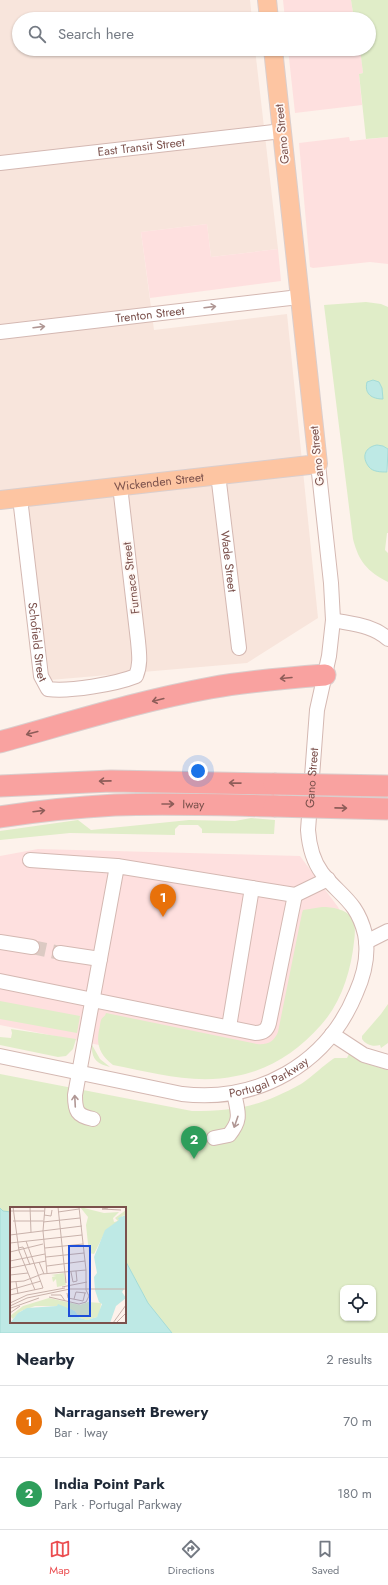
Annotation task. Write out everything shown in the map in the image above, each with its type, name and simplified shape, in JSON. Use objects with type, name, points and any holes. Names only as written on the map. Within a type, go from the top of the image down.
[{"type":"highway","points":[[0,742],[190,692],[248,682],[325,676]]},
{"type":"highway","name":"Iway","points":[[0,786],[111,781],[388,786]]},
{"type":"highway","name":"Iway","points":[[0,817],[65,808],[116,805],[171,804],[388,809]]},
{"type":"main road","points":[[267,0],[269,12]]},
{"type":"main road","name":"Gano Street","points":[[274,56],[318,464]]},
{"type":"main road","name":"Wickenden Street","points":[[0,500],[218,474],[318,464]]},
{"type":"street","name":"East Transit Street","points":[[0,163],[282,131]]},
{"type":"street","name":"Trenton Street","points":[[0,332],[299,297]]},
{"type":"street","name":"Gano Street","points":[[316,861],[309,840],[308,818],[317,710],[325,676],[333,620],[331,584],[318,464]]},
{"type":"street","name":"Wade Street","points":[[218,474],[239,648]]},
{"type":"street","name":"Furnace Street","points":[[120,486],[138,640],[138,670]]},
{"type":"street","name":"Schofield Street","points":[[20,498],[41,676],[44,684],[48,689],[72,689],[127,680],[136,676],[138,670]]},
{"type":"street","points":[[333,620],[371,628],[378,631],[388,639]]},
{"type":"street","points":[[30,860],[117,866],[295,895],[328,879]]},
{"type":"street","name":"Portugal Parkway","points":[[0,1056],[182,1094],[203,1095],[234,1093],[252,1089],[275,1080],[309,1057],[332,1034],[346,1014],[357,991],[365,964],[366,942],[361,921],[347,898],[322,873],[316,861]]},
{"type":"street","points":[[93,1119],[82,1117],[76,1109],[75,1095],[117,866]]},
{"type":"street","points":[[229,1027],[252,888]]},
{"type":"street","points":[[0,981],[258,1033],[264,1031],[268,1026],[295,895]]},
{"type":"street","points":[[366,942],[388,932]]},
{"type":"street","points":[[0,942],[32,947]]},
{"type":"street","points":[[60,953],[100,959]]},
{"type":"street","points":[[332,1034],[364,1055],[385,1057]]},
{"type":"street","points":[[214,1138],[229,1135],[237,1124],[239,1119],[234,1093]]},
{"type":"shaded area","points":[[0,0],[250,0],[251,12],[12,12],[12,56],[256,56],[278,249],[211,257],[207,224],[141,232],[154,330],[287,314],[318,618],[247,663],[50,680],[26,501],[0,500]]},
{"type":"shaded area","points":[[283,0],[351,0],[353,12],[284,12]]},
{"type":"shaded area","points":[[289,56],[361,56],[363,73],[359,74],[362,105],[295,113]]},
{"type":"shaded area","points":[[349,137],[350,141],[388,137],[388,264],[370,262],[313,268],[310,267],[299,143]]},
{"type":"shaded area","points":[[207,224],[211,257],[278,249],[281,281],[150,298],[141,232]]},
{"type":"shaded area","points":[[38,849],[300,856],[338,907],[346,922],[319,1014],[223,1070],[0,1025],[0,856]]},
{"type":"green space","points":[[351,0],[388,0],[388,137],[366,139],[359,74],[363,73],[361,56],[376,56],[376,12],[353,12]]},
{"type":"green space","points":[[366,302],[381,304],[388,307],[388,449],[377,445],[365,458],[388,472],[388,533],[385,550],[388,553],[388,582],[369,570],[361,560],[353,539],[324,305]]},
{"type":"green space","points":[[251,818],[275,820],[274,834],[202,833],[202,829],[198,825],[179,825],[175,829],[175,835],[70,833],[0,840],[0,831],[78,820],[91,830],[189,820],[235,821]]},
{"type":"green space","points":[[322,907],[334,908],[346,912],[352,918],[355,930],[353,953],[348,975],[334,1007],[321,1025],[303,1043],[283,1058],[260,1069],[236,1076],[190,1079],[113,1065],[102,1053],[98,1035],[101,1020],[106,1013],[257,1044],[270,1042],[278,1032],[303,910]]},
{"type":"green space","points":[[0,1001],[80,1016],[77,1033],[0,1019]]},
{"type":"green space","points":[[388,1004],[388,1043],[381,1048],[380,1045],[372,1046],[362,1039],[362,1036]]},
{"type":"green space","points":[[11,1029],[76,1039],[73,1049],[66,1056],[58,1057],[0,1045],[0,1037],[11,1038]]},
{"type":"green space","points":[[92,1045],[100,1059],[110,1067],[96,1060],[93,1054]]},
{"type":"green space","points":[[349,1054],[364,1063],[388,1070],[388,1333],[172,1333],[148,1303],[126,1262],[126,1207],[10,1207],[10,1212],[3,1211],[0,1208],[0,1074],[192,1111],[208,1111],[248,1106],[273,1098],[304,1082],[333,1059],[347,1058]]},
{"type":"water","points":[[373,380],[379,382],[382,388],[383,399],[372,397],[368,393],[366,386],[367,382]]},
{"type":"water","points":[[377,445],[388,449],[387,472],[373,470],[369,467],[365,460],[367,450]]},
{"type":"water","points":[[0,1208],[3,1211],[10,1212],[10,1323],[126,1323],[126,1262],[148,1303],[172,1333],[0,1333]]},
{"type":"tunnel","points":[[32,947],[60,953]]},
{"type":"place","name":"Narragansett Brewery","points":[[163,917]]},
{"type":"place","name":"India Point Park","points":[[194,1159]]}]
